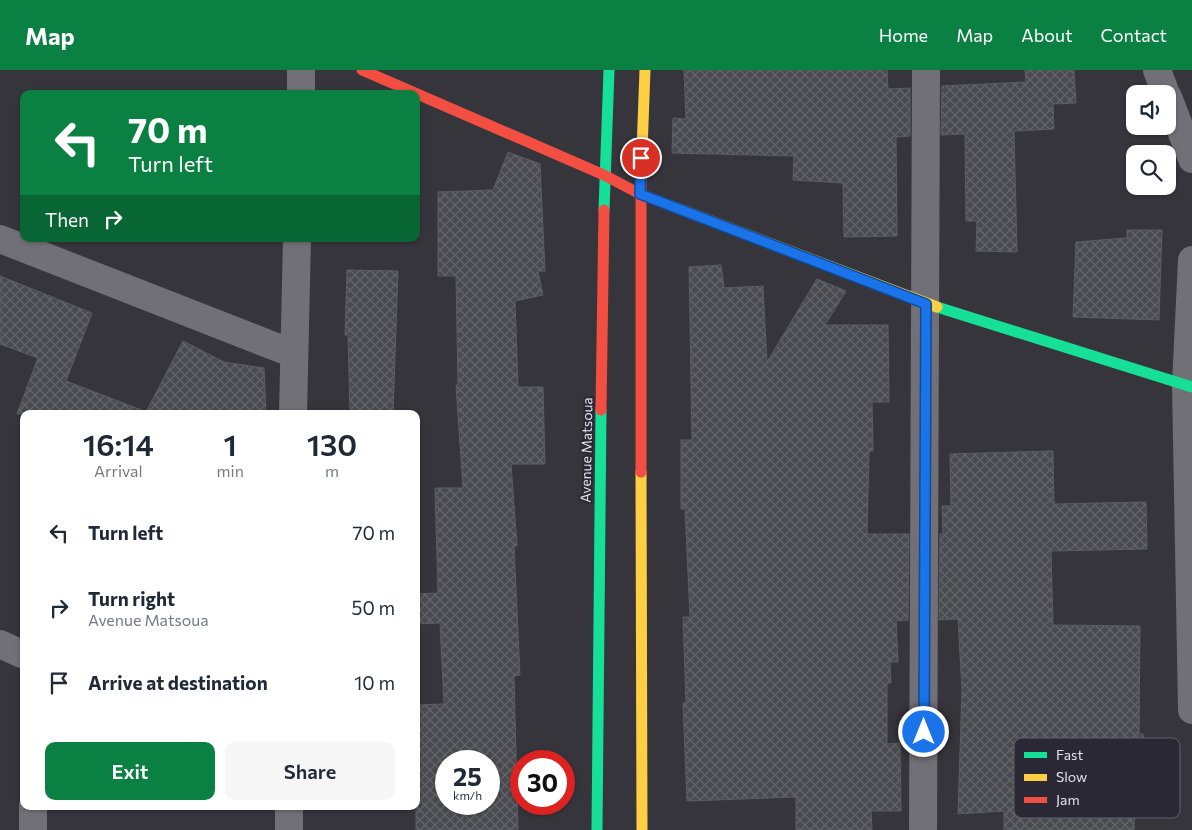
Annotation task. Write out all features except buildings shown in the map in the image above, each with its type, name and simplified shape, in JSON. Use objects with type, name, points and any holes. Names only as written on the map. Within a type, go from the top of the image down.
[{"type":"street","points":[[301,90],[302,70]]},
{"type":"street","points":[[362,70],[408,90]]},
{"type":"street","name":"Avenue Matsoua","points":[[597,830],[604,175],[609,70]]},
{"type":"street","points":[[642,830],[640,194],[645,70]]},
{"type":"street","points":[[924,830],[926,70]]},
{"type":"street","points":[[1157,70],[1163,85]]},
{"type":"street","points":[[420,95],[604,175],[640,194],[926,304],[1189,386]]},
{"type":"street","points":[[1176,118],[1192,159]]},
{"type":"street","points":[[0,239],[294,354]]},
{"type":"street","points":[[293,410],[296,242]]},
{"type":"street","points":[[1192,260],[1189,386],[1192,710]]},
{"type":"street","points":[[0,644],[20,653]]},
{"type":"street","points":[[33,810],[33,830]]},
{"type":"street","points":[[289,810],[289,830]]},
{"type":"traffic: fast","points":[[604,210],[609,70]]},
{"type":"traffic: fast","points":[[937,307],[1192,387]]},
{"type":"traffic: fast","points":[[597,830],[601,410]]},
{"type":"traffic: slow","points":[[641,178],[645,70]]},
{"type":"traffic: slow","points":[[682,210],[937,307]]},
{"type":"traffic: slow","points":[[641,472],[642,830]]},
{"type":"traffic: jam","points":[[362,70],[408,90]]},
{"type":"traffic: jam","points":[[420,95],[604,175],[640,194],[682,210]]},
{"type":"traffic: jam","points":[[641,178],[641,472]]},
{"type":"traffic: jam","points":[[601,410],[604,210]]},
{"type":"route","points":[[641,158],[640,194],[926,304],[924,732]]}]
